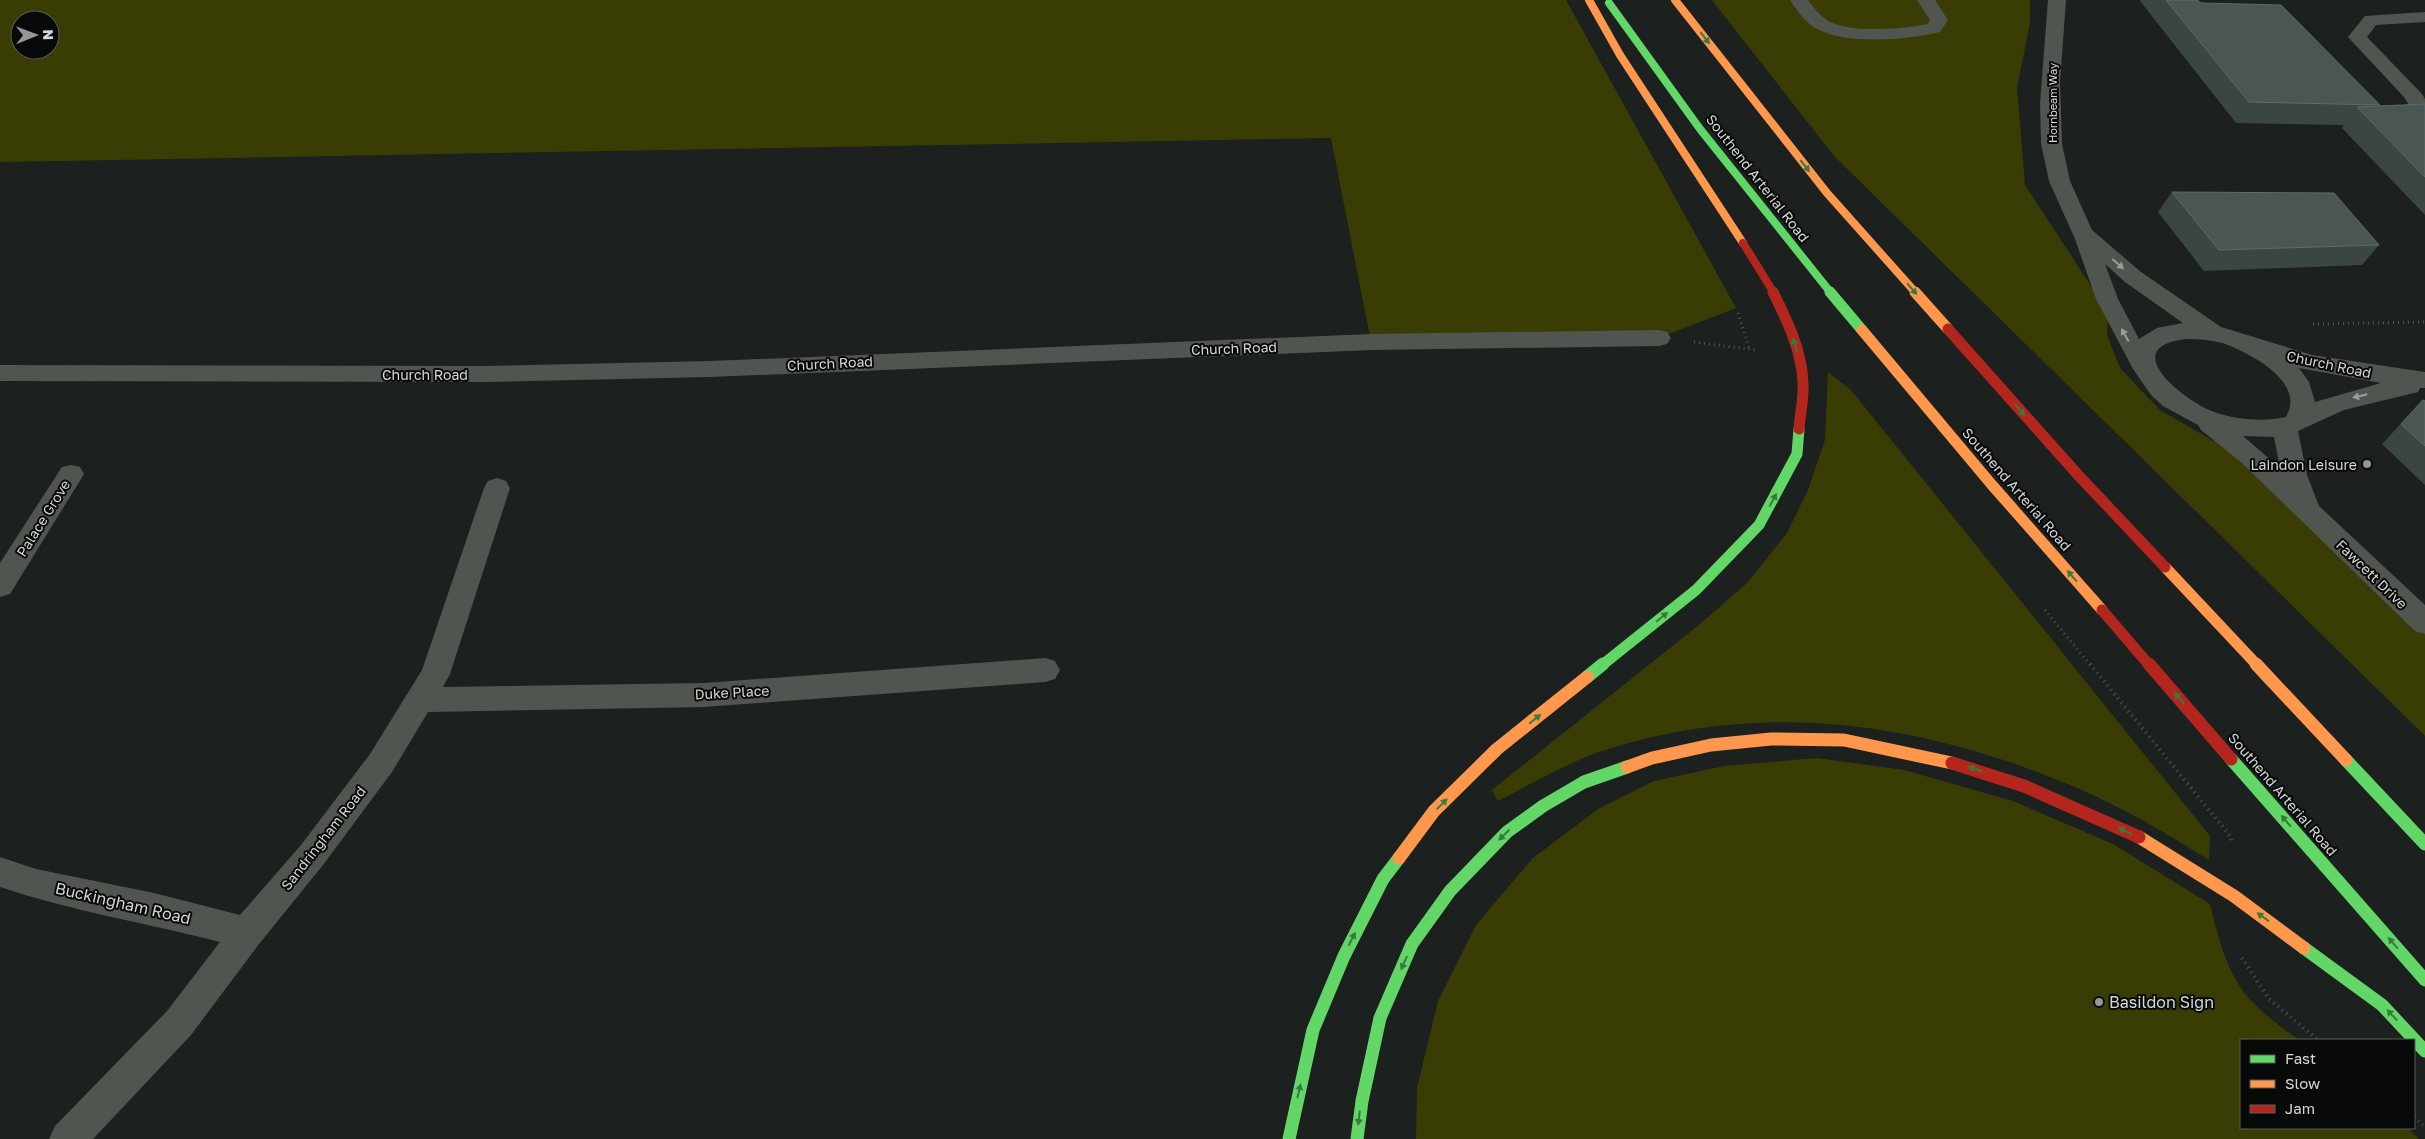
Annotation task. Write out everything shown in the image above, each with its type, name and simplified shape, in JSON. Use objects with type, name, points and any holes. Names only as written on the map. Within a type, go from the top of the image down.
[{"type":"highway","points":[[1289,1139],[1313,1030],[1344,956],[1383,879],[1434,811],[1497,749],[1696,590],[1759,525],[1797,454],[1803,382],[1800,361],[1788,320],[1755,262],[1620,55],[1589,0]]},
{"type":"highway","name":"Southend Arterial Road","points":[[1607,0],[1652,66],[1762,210],[1992,485],[2425,980]]},
{"type":"highway","points":[[1675,0],[1827,193],[2079,476],[2425,844]]},
{"type":"highway","points":[[1357,1139],[1362,1101],[1380,1018],[1412,944],[1450,891],[1507,832],[1543,806],[1584,782],[1652,758],[1711,744],[1771,739],[1844,740],[1973,768],[2062,801],[2139,837],[2234,896],[2382,1004],[2415,1039]]},
{"type":"highway","points":[[2415,1039],[2425,1050]]},
{"type":"street","name":"Hornbeam Way","points":[[2057,0],[2052,63],[2052,147],[2062,189],[2082,230],[2107,297],[2122,330],[2150,377],[2168,396],[2194,414]]},
{"type":"street","points":[[2425,17],[2371,20],[2358,37],[2412,94],[2425,116]]},
{"type":"street","name":"Hornbeam Way","points":[[2082,230],[2133,277],[2225,336]]},
{"type":"street","points":[[2150,377],[2143,358],[2148,344],[2166,333],[2189,330],[2225,336],[2265,353],[2289,373],[2301,390],[2303,407],[2289,424],[2273,428],[2250,429],[2223,425],[2194,414]]},
{"type":"street","name":"Church Road","points":[[2225,336],[2310,363],[2425,382]]},
{"type":"street","name":"Church Road","points":[[0,373],[493,374],[710,369],[1371,342],[1659,338]]},
{"type":"street","name":"Church Road","points":[[2289,424],[2324,407],[2346,400],[2425,382]]},
{"type":"street","points":[[2194,414],[2222,432],[2251,456],[2320,524]]},
{"type":"street","points":[[2289,424],[2294,475],[2303,497],[2320,524]]},
{"type":"street","name":"Palace Grove","points":[[0,586],[71,474]]},
{"type":"street","name":"Sandringham Road","points":[[68,1139],[180,1023],[247,933],[312,855],[381,762],[435,674],[498,488]]},
{"type":"street","name":"Fawcett Drive","points":[[2320,524],[2425,623]]},
{"type":"street","name":"Duke Place","points":[[419,700],[704,695],[1045,670]]},
{"type":"street","name":"Buckingham Road","points":[[0,872],[36,884],[154,909],[247,933]]},
{"type":"lane","points":[[1799,0],[1807,12],[1823,25],[1845,32],[1919,32],[1934,28],[1938,20],[1926,0]]},
{"type":"path","points":[[2312,324],[2425,322]]},
{"type":"path","points":[[1659,338],[1750,348],[1800,361]]},
{"type":"path","points":[[2042,606],[2231,837],[2240,956],[2269,999],[2317,1039]]},
{"type":"path","points":[[2415,1118],[2425,1127]]},
{"type":"green space","points":[[0,0],[1566,0],[1736,308],[1659,338],[1371,342],[1331,138],[0,162]]},
{"type":"green space","points":[[1712,0],[2030,0],[2030,23],[2017,88],[2025,185],[2108,312],[2107,335],[2120,368],[2160,410],[2243,458],[2425,630],[2425,736],[1834,156]]},
{"type":"green space","points":[[1828,372],[1851,390],[2210,836],[2209,860],[2118,807],[2029,769],[1970,750],[1912,735],[1852,726],[1792,722],[1732,724],[1672,733],[1596,753],[1498,801],[1492,790],[1700,624],[1748,582],[1787,533],[1808,490],[1825,440]]},
{"type":"green space","points":[[1817,758],[1904,770],[2013,801],[2113,844],[2210,904],[2225,956],[2239,985],[2274,1022],[2298,1039],[2240,1039],[2240,1129],[2409,1129],[2419,1139],[1416,1139],[1417,1088],[1438,1001],[1476,925],[1533,858],[1598,809],[1654,781],[1724,766]]},
{"type":"building","points":[[2166,0],[2281,5],[2380,105],[2249,102]]},
{"type":"building","points":[[2425,104],[2425,177],[2357,107]]},
{"type":"building","points":[[2172,192],[2334,193],[2379,245],[2219,250]]},
{"type":"building","points":[[2423,400],[2425,401],[2425,446],[2401,424]]},
{"type":"traffic: fast","points":[[1609,3],[1731,169],[1862,330]]},
{"type":"traffic: fast","points":[[1587,677],[1696,590],[1759,525],[1797,454],[1799,429]]},
{"type":"traffic: fast","points":[[2231,759],[2425,980]]},
{"type":"traffic: fast","points":[[2346,760],[2425,844]]},
{"type":"traffic: fast","points":[[1357,1139],[1362,1101],[1380,1018],[1412,944],[1450,891],[1507,832],[1543,806],[1584,782],[1627,767]]},
{"type":"traffic: fast","points":[[1289,1139],[1313,1030],[1344,956],[1383,879],[1399,858]]},
{"type":"traffic: fast","points":[[2304,948],[2382,1005],[2414,1039]]},
{"type":"traffic: fast","points":[[2415,1040],[2425,1051]]},
{"type":"traffic: slow","points":[[1589,0],[1620,55],[1743,243]]},
{"type":"traffic: slow","points":[[1675,0],[1827,193],[1948,329]]},
{"type":"traffic: slow","points":[[1862,330],[1992,485],[2102,610]]},
{"type":"traffic: slow","points":[[2165,567],[2346,760]]},
{"type":"traffic: slow","points":[[1399,858],[1434,811],[1497,749],[1587,677]]},
{"type":"traffic: slow","points":[[1627,767],[1652,758],[1711,745],[1771,739],[1844,740],[1952,763]]},
{"type":"traffic: slow","points":[[2139,837],[2234,896],[2304,948]]},
{"type":"traffic: jam","points":[[1743,243],[1773,291],[1795,343],[1803,380],[1799,429]]},
{"type":"traffic: jam","points":[[1948,329],[2079,476],[2165,567]]},
{"type":"traffic: jam","points":[[2102,610],[2231,759]]},
{"type":"traffic: jam","points":[[1952,763],[1976,769],[2024,786],[2071,805],[2139,837]]},
{"type":"place","name":"Laindon Leisure","points":[[2367,464]]},
{"type":"place","name":"Basildon Sign","points":[[2099,1002]]}]
